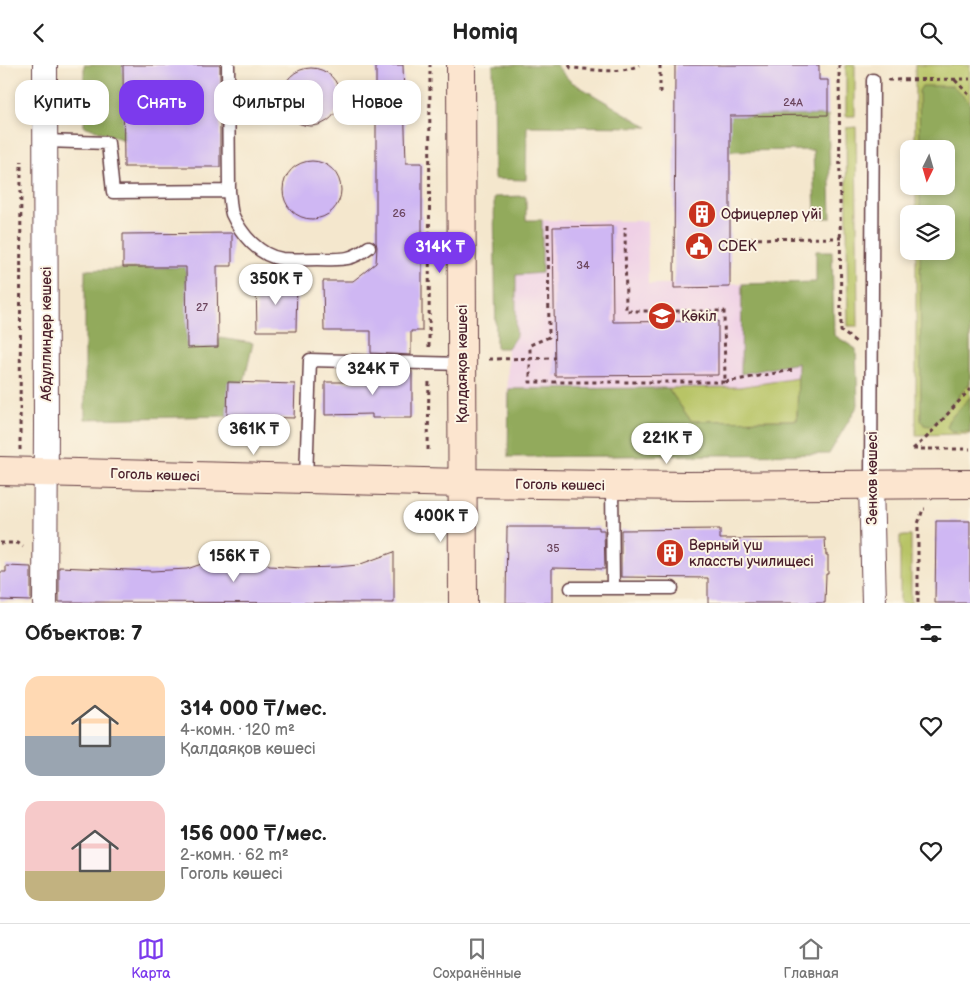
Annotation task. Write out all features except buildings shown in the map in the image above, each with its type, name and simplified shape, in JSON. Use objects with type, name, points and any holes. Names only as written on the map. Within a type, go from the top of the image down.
[{"type":"street","name":"Абдуллиндер көшесі","points":[[45,65],[45,603]]},
{"type":"street","name":"Қалдаяқов көшесі","points":[[461,65],[463,603]]},
{"type":"street","name":"Гоголь көшесі","points":[[0,471],[687,487],[970,484]]},
{"type":"street","name":"Зенков көшесі","points":[[871,484],[874,603]]},
{"type":"lane","points":[[228,65],[229,191],[232,212],[253,245],[270,256],[282,259],[345,259],[357,256],[368,247]]},
{"type":"lane","name":"Зенков көшесі","points":[[871,484],[872,80]]},
{"type":"lane","points":[[45,141],[108,143],[113,192],[229,191]]},
{"type":"lane","points":[[306,479],[310,360],[462,363]]},
{"type":"lane","points":[[612,485],[613,588]]},
{"type":"lane","points":[[571,588],[672,588]]},
{"type":"path","points":[[428,450],[430,65]]},
{"type":"path","points":[[569,65],[571,68],[614,70],[632,69],[639,65]]},
{"type":"path","points":[[660,65],[660,96]]},
{"type":"path","points":[[840,65],[841,331],[872,352]]},
{"type":"path","points":[[872,80],[970,79]]},
{"type":"path","points":[[954,80],[970,95]]},
{"type":"path","points":[[20,451],[21,158]]},
{"type":"path","points":[[548,225],[549,337],[530,345],[530,382],[725,382],[793,370]]},
{"type":"path","points":[[625,227],[626,311],[724,311],[725,382]]},
{"type":"path","points":[[726,239],[841,239]]},
{"type":"path","points":[[489,359],[555,358]]},
{"type":"path","points":[[970,389],[927,437],[913,449],[970,449]]},
{"type":"path","points":[[918,603],[918,524],[923,509]]},
{"type":"path","points":[[0,543],[18,543]]},
{"type":"shaded area","name":"Көкіл","points":[[507,221],[647,221],[648,284],[816,283],[816,436],[508,438]]},
{"type":"green space","points":[[84,65],[123,65],[123,80],[119,80],[119,125],[124,125],[124,140],[84,126],[109,125],[109,80],[84,80]]},
{"type":"green space","points":[[493,65],[556,65],[570,81],[648,127],[527,126],[526,180],[494,179]]},
{"type":"green space","points":[[846,65],[855,65],[855,116],[846,116]]},
{"type":"green space","points":[[915,65],[970,65],[970,434],[916,435],[916,260],[955,260],[955,205],[916,205],[916,195],[955,195],[955,140],[915,140]]},
{"type":"green space","points":[[922,86],[953,86],[970,103],[970,383],[936,422],[930,426],[924,425],[921,420],[920,260],[955,260],[955,205],[920,205],[920,195],[955,195],[955,140],[920,140],[919,91]]},
{"type":"green space","points":[[828,115],[831,218],[815,218],[813,150],[726,151],[726,116]]},
{"type":"green space","points":[[856,127],[858,326],[848,326],[846,128]]},
{"type":"green space","points":[[526,196],[526,220],[542,220],[542,273],[516,275],[516,336],[508,348],[496,348],[494,197]]},
{"type":"green space","points":[[816,251],[832,251],[834,335],[856,349],[858,405],[829,454],[508,457],[509,389],[668,388],[691,421],[797,420],[798,363],[741,374],[742,284],[816,282]]},
{"type":"green space","points":[[186,267],[187,347],[218,347],[219,338],[253,343],[244,382],[228,382],[227,416],[85,419],[85,270]]},
{"type":"green space","points":[[798,378],[797,420],[691,421],[668,388],[739,387]]},
{"type":"green space","points":[[970,397],[970,432],[951,431],[947,427],[948,421]]},
{"type":"green space","points":[[900,536],[911,536],[911,603],[900,603]]},
{"type":"place","name":"Офицерлер үйі","points":[[702,214]]},
{"type":"place","name":"CDEK","points":[[699,246]]},
{"type":"place","name":"Көкіл","points":[[662,316]]},
{"type":"place","name":"Верный үш классты училищесі","points":[[670,553]]}]
